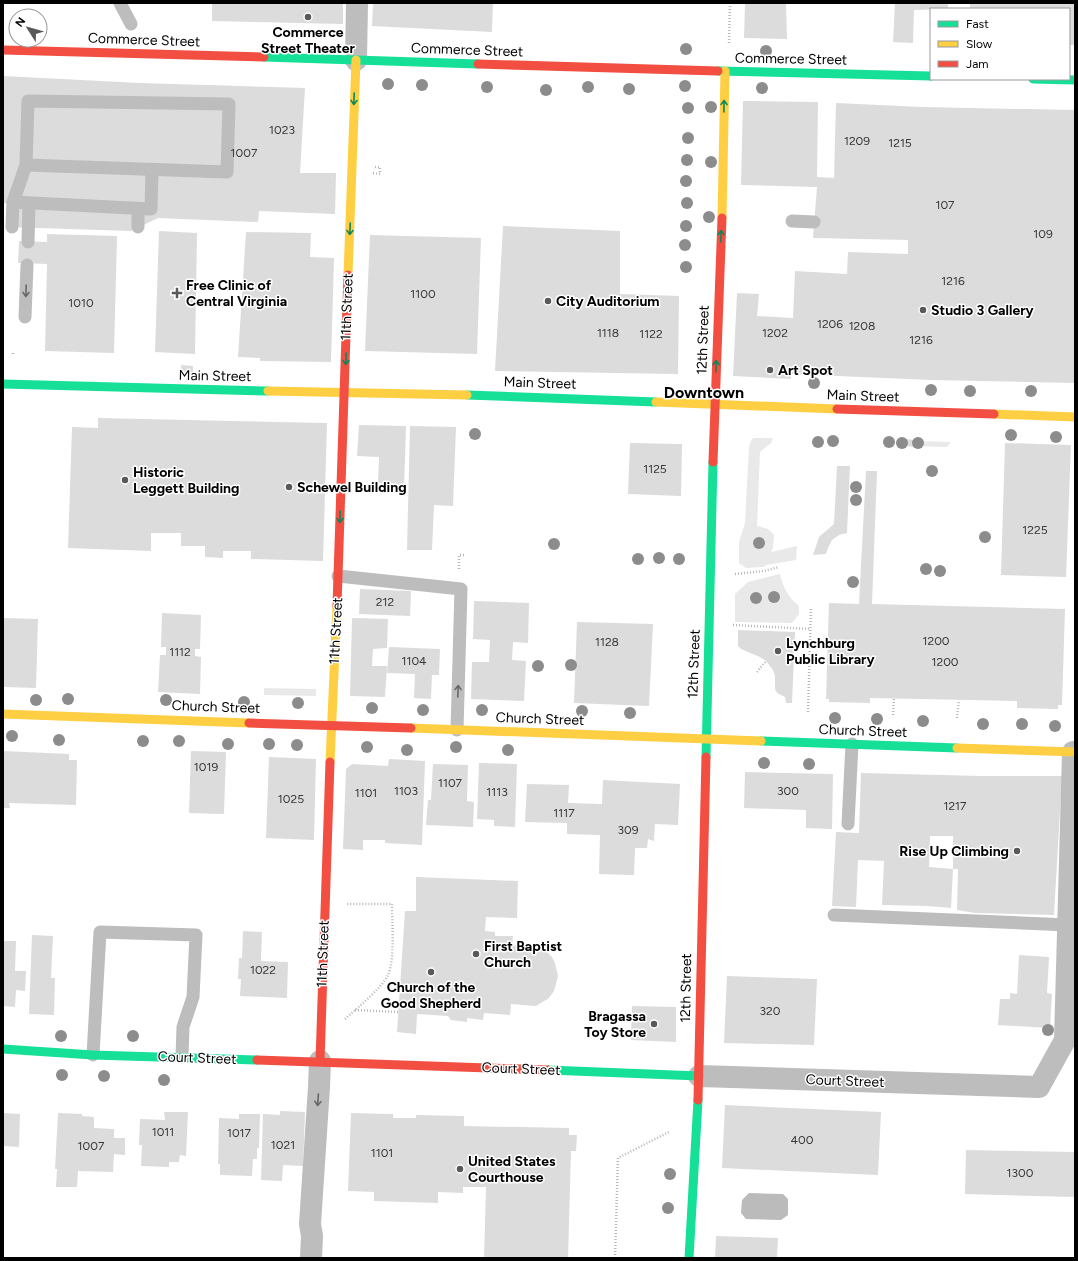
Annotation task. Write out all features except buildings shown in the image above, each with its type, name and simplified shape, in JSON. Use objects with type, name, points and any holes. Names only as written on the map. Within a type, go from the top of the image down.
[{"type":"street","name":"11th Street","points":[[311,1258],[312,1236],[310,1224],[320,1061],[345,392],[357,3]]},
{"type":"street","name":"Commerce Street","points":[[3,50],[521,66],[930,76]]},
{"type":"street","name":"12th Street","points":[[689,1258],[699,1076],[700,976],[714,405],[722,218],[726,71]]},
{"type":"street","name":"Main Street","points":[[3,384],[594,399],[714,405],[1075,417]]},
{"type":"street","name":"Church Street","points":[[3,714],[1074,752]]},
{"type":"street","points":[[1070,1025],[1068,925],[1074,752]]},
{"type":"street","name":"Court Street","points":[[3,1049],[93,1055],[320,1061],[699,1076],[1039,1087],[1065,1040],[1070,1025]]},
{"type":"lane","points":[[120,3],[131,24]]},
{"type":"lane","points":[[12,227],[13,202],[26,165],[28,101],[229,104],[227,172],[26,165]]},
{"type":"lane","points":[[13,202],[150,209],[152,170]]},
{"type":"lane","points":[[28,242],[29,203]]},
{"type":"lane","points":[[138,209],[138,227]]},
{"type":"lane","points":[[792,221],[814,222]]},
{"type":"lane","points":[[25,317],[27,265]]},
{"type":"lane","points":[[338,576],[461,589],[457,730]]},
{"type":"lane","points":[[848,824],[852,744]]},
{"type":"lane","points":[[834,915],[1068,925]]},
{"type":"lane","points":[[93,1055],[100,932],[196,935],[193,997],[183,1027],[182,1057]]},
{"type":"path","points":[[729,43],[730,3]]},
{"type":"path","points":[[380,167],[380,174]]},
{"type":"path","points":[[459,568],[459,555],[465,555]]},
{"type":"path","points":[[735,574],[764,571],[779,567]]},
{"type":"path","points":[[808,712],[811,608]]},
{"type":"path","points":[[733,625],[811,629]]},
{"type":"path","points":[[757,672],[766,661]]},
{"type":"path","points":[[893,715],[894,698]]},
{"type":"path","points":[[957,718],[958,700]]},
{"type":"path","points":[[344,1020],[383,982],[388,974],[391,963],[392,904],[355,904]]},
{"type":"path","points":[[354,1010],[398,1012]]},
{"type":"path","points":[[615,1258],[618,1158],[669,1132]]},
{"type":"shaded area","points":[[773,438],[771,443],[760,452],[757,526],[768,529],[774,535],[773,548],[771,552],[797,546],[796,560],[766,565],[764,567],[746,568],[739,563],[739,542],[745,523],[749,446],[752,439]]},
{"type":"shaded area","points":[[915,441],[951,442],[947,447],[915,446]]},
{"type":"shaded area","points":[[780,574],[786,592],[799,606],[799,614],[792,623],[735,622],[735,594],[748,582]]},
{"type":"shaded area","points":[[264,688],[316,689],[316,696],[264,695]]},
{"type":"shaded area","points":[[749,1193],[783,1194],[788,1199],[788,1215],[781,1220],[746,1219],[741,1213],[742,1200]]},
{"type":"traffic: fast","points":[[264,57],[478,64]]},
{"type":"traffic: fast","points":[[718,71],[930,76]]},
{"type":"traffic: fast","points":[[1070,80],[1075,80]]},
{"type":"traffic: fast","points":[[3,384],[268,391]]},
{"type":"traffic: fast","points":[[467,395],[656,402]]},
{"type":"traffic: fast","points":[[706,757],[713,462]]},
{"type":"traffic: fast","points":[[761,741],[957,748]]},
{"type":"traffic: fast","points":[[3,1049],[93,1055],[257,1060]]},
{"type":"traffic: fast","points":[[548,1070],[699,1076]]},
{"type":"traffic: fast","points":[[689,1258],[698,1100]]},
{"type":"traffic: slow","points":[[348,275],[356,60]]},
{"type":"traffic: slow","points":[[722,218],[725,71]]},
{"type":"traffic: slow","points":[[268,391],[467,395]]},
{"type":"traffic: slow","points":[[656,402],[837,409]]},
{"type":"traffic: slow","points":[[994,414],[1075,417]]},
{"type":"traffic: slow","points":[[330,762],[337,606]]},
{"type":"traffic: slow","points":[[3,714],[249,723]]},
{"type":"traffic: slow","points":[[411,728],[761,741]]},
{"type":"traffic: slow","points":[[957,748],[1075,752]]},
{"type":"traffic: jam","points":[[3,50],[264,57]]},
{"type":"traffic: jam","points":[[478,64],[718,71]]},
{"type":"traffic: jam","points":[[713,462],[722,218]]},
{"type":"traffic: jam","points":[[337,606],[348,275]]},
{"type":"traffic: jam","points":[[837,409],[994,414]]},
{"type":"traffic: jam","points":[[249,723],[411,728]]},
{"type":"traffic: jam","points":[[698,1100],[706,757]]},
{"type":"traffic: jam","points":[[320,1061],[330,762]]},
{"type":"traffic: jam","points":[[257,1060],[548,1070]]},
{"type":"place","name":"Commerce Street Theater","points":[[308,17]]},
{"type":"place","name":"Free Clinic of Central Virginia","points":[[177,293]]},
{"type":"place","name":"City Auditorium","points":[[548,301]]},
{"type":"place","name":"Studio 3 Gallery","points":[[923,310]]},
{"type":"place","name":"Art Spot","points":[[770,370]]},
{"type":"place","name":"Historic Leggett Building","points":[[125,480]]},
{"type":"place","name":"Schewel Building","points":[[289,487]]},
{"type":"place","name":"Lynchburg Public Library","points":[[778,651]]},
{"type":"place","name":"Rise Up Climbing","points":[[1017,851]]},
{"type":"place","name":"First Baptist Church","points":[[476,954]]},
{"type":"place","name":"Church of the Good Shepherd","points":[[431,972]]},
{"type":"place","name":"Bragassa Toy Store","points":[[654,1024]]},
{"type":"place","name":"United States Courthouse","points":[[460,1169]]},
{"type":"district","name":"Downtown","points":[[704,392]]}]
